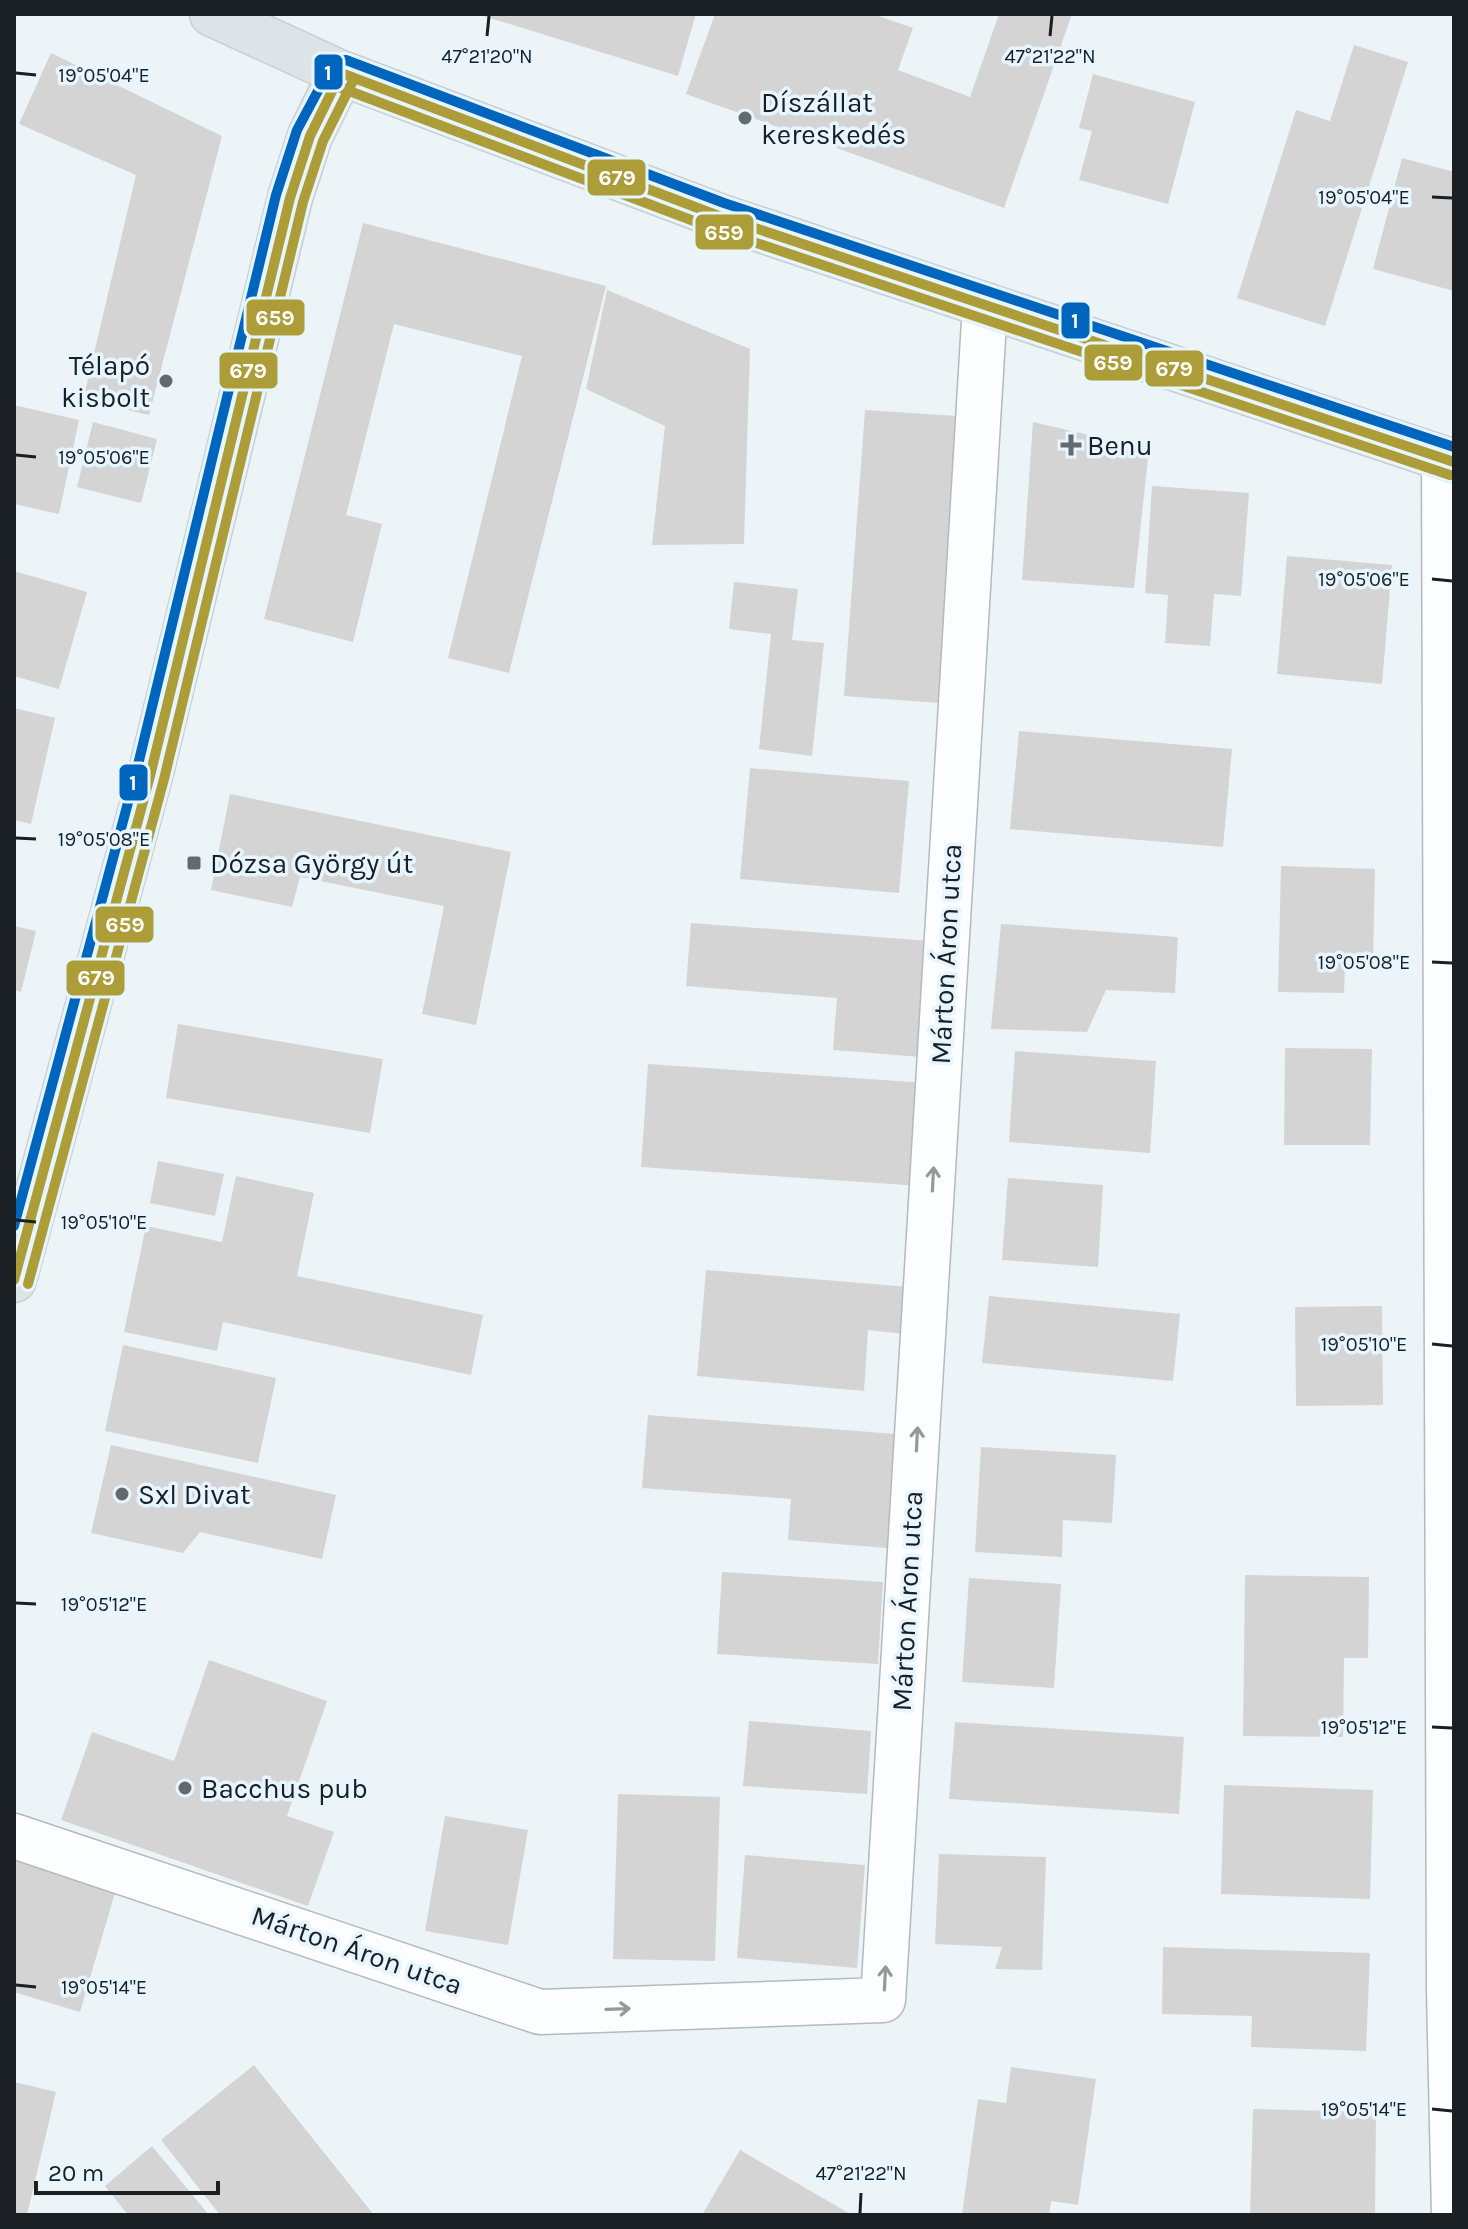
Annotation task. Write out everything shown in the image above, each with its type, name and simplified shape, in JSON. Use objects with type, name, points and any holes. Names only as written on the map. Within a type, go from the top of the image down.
[{"type":"main road","points":[[212,14],[341,73],[719,216],[1449,461]]},
{"type":"main road","points":[[14,1280],[150,776],[290,198],[310,136],[341,73]]},
{"type":"street","name":"Márton Áron utca","points":[[14,1836],[540,2012],[883,2000],[985,305]]},
{"type":"street","points":[[1449,461],[1449,1991],[1454,2215]]},
{"type":"building","points":[[477,14],[696,14],[678,76]]},
{"type":"building","points":[[715,14],[873,14],[913,28],[898,70],[970,97],[999,14],[1072,14],[1004,208],[686,94]]},
{"type":"building","points":[[1354,45],[1408,62],[1325,326],[1237,298],[1296,110],[1330,121]]},
{"type":"building","points":[[51,53],[222,136],[149,415],[83,400],[136,175],[19,124]]},
{"type":"building","points":[[1093,74],[1195,102],[1168,204],[1079,180],[1092,131],[1079,128]]},
{"type":"building","points":[[1402,158],[1454,172],[1454,291],[1373,269]]},
{"type":"building","points":[[363,223],[606,286],[509,673],[448,658],[522,356],[394,324],[346,515],[382,524],[353,642],[264,619]]},
{"type":"building","points":[[607,290],[750,349],[744,544],[652,545],[665,426],[586,389]]},
{"type":"building","points":[[14,405],[79,420],[59,514],[14,504]]},
{"type":"building","points":[[865,410],[972,417],[952,704],[844,696]]},
{"type":"building","points":[[93,422],[157,439],[141,503],[77,487]]},
{"type":"building","points":[[1033,422],[1149,449],[1134,588],[1022,580]]},
{"type":"building","points":[[1152,486],[1249,493],[1241,596],[1214,594],[1210,646],[1165,643],[1168,595],[1145,593]]},
{"type":"building","points":[[1287,556],[1392,565],[1382,684],[1277,674]]},
{"type":"building","points":[[14,571],[87,592],[59,689],[14,676]]},
{"type":"building","points":[[734,582],[798,589],[792,640],[824,643],[812,756],[759,749],[771,634],[729,629]]},
{"type":"building","points":[[14,708],[55,718],[31,824],[14,820]]},
{"type":"building","points":[[1019,731],[1232,749],[1223,847],[1010,829]]},
{"type":"building","points":[[750,768],[909,781],[899,893],[740,879]]},
{"type":"building","points":[[230,794],[511,852],[476,1025],[422,1014],[444,906],[300,877],[292,907],[211,890]]},
{"type":"building","points":[[1281,866],[1375,869],[1373,965],[1345,964],[1344,993],[1278,992]]},
{"type":"building","points":[[691,923],[930,941],[921,1057],[833,1050],[837,998],[686,986]]},
{"type":"building","points":[[1001,924],[1178,937],[1175,993],[1106,990],[1087,1032],[991,1029]]},
{"type":"building","points":[[14,926],[36,931],[21,992],[14,990]]},
{"type":"building","points":[[178,1024],[383,1059],[370,1133],[166,1098]]},
{"type":"building","points":[[1285,1048],[1372,1049],[1370,1145],[1284,1145]]},
{"type":"building","points":[[1015,1051],[1156,1061],[1150,1153],[1009,1142]]},
{"type":"building","points":[[648,1064],[927,1083],[920,1186],[641,1167]]},
{"type":"building","points":[[158,1161],[224,1174],[215,1216],[150,1203]]},
{"type":"building","points":[[236,1176],[314,1193],[297,1276],[483,1315],[471,1375],[223,1322],[217,1351],[124,1332],[146,1226],[222,1242]]},
{"type":"building","points":[[1008,1178],[1103,1185],[1098,1267],[1002,1260]]},
{"type":"building","points":[[706,1270],[909,1287],[905,1334],[868,1330],[864,1391],[697,1376]]},
{"type":"building","points":[[989,1296],[1180,1314],[1173,1381],[982,1363]]},
{"type":"building","points":[[1382,1306],[1383,1405],[1296,1406],[1295,1307]]},
{"type":"building","points":[[123,1345],[276,1378],[258,1463],[105,1431]]},
{"type":"building","points":[[648,1415],[896,1434],[887,1548],[788,1540],[791,1499],[642,1488]]},
{"type":"building","points":[[111,1445],[336,1495],[322,1559],[200,1532],[183,1553],[91,1533]]},
{"type":"building","points":[[981,1447],[1116,1455],[1112,1523],[1063,1520],[1062,1557],[975,1552]]},
{"type":"building","points":[[722,1572],[883,1582],[878,1664],[717,1654]]},
{"type":"building","points":[[1245,1575],[1369,1577],[1368,1658],[1344,1658],[1343,1737],[1243,1736]]},
{"type":"building","points":[[969,1578],[1061,1584],[1054,1688],[962,1682]]},
{"type":"building","name":"Bacchus pub","points":[[209,1660],[327,1701],[287,1816],[334,1832],[308,1906],[61,1820],[92,1732],[174,1761]]},
{"type":"building","points":[[749,1721],[871,1731],[867,1794],[743,1786]]},
{"type":"building","points":[[955,1722],[1184,1737],[1179,1814],[949,1799]]},
{"type":"building","points":[[1224,1785],[1373,1790],[1370,1899],[1221,1894]]},
{"type":"building","points":[[618,1794],[720,1797],[715,1961],[613,1959]]},
{"type":"building","points":[[445,1816],[528,1830],[508,1945],[425,1931]]},
{"type":"building","points":[[939,1854],[1046,1857],[1042,1970],[995,1969],[1002,1947],[935,1944]]},
{"type":"building","points":[[745,1855],[865,1865],[857,1968],[737,1958]]},
{"type":"building","points":[[14,1856],[117,1886],[80,2012],[14,1992]]},
{"type":"building","points":[[1163,1947],[1370,1953],[1366,2051],[1251,2047],[1252,2016],[1162,2014]]},
{"type":"building","points":[[254,2065],[374,2215],[220,2215],[161,2140]]},
{"type":"building","points":[[1011,2067],[1096,2079],[1078,2205],[1051,2201],[1049,2215],[962,2215],[978,2099],[1006,2103]]},
{"type":"building","points":[[14,2082],[56,2092],[27,2215],[14,2215]]},
{"type":"building","points":[[1253,2109],[1376,2112],[1375,2215],[1250,2215]]},
{"type":"building","points":[[152,2146],[209,2215],[128,2215],[105,2186]]},
{"type":"building","points":[[740,2150],[852,2215],[702,2215]]},
{"type":"transit line","name":"1","points":[[14,1226],[136,773],[276,195],[297,130],[334,61],[346,60],[724,203],[1454,447]]},
{"type":"transit line","name":"679","points":[[341,73],[719,216],[1454,462]]},
{"type":"transit line","name":"679","points":[[14,1280],[150,776],[290,198],[310,136],[341,73]]},
{"type":"transit line","name":"659","points":[[28,1284],[164,779],[303,202],[323,141],[354,79]]},
{"type":"transit line","name":"659","points":[[336,86],[715,229],[1450,475]]},
{"type":"place","name":"Díszállat kereskedés","points":[[745,118]]},
{"type":"place","name":"Télapó kisbolt","points":[[166,381]]},
{"type":"place","name":"Benu","points":[[1071,445]]},
{"type":"place","name":"Dózsa György út","points":[[194,863]]},
{"type":"place","name":"Sxl Divat","points":[[122,1494]]},
{"type":"place","name":"Bacchus pub","points":[[185,1788]]}]
